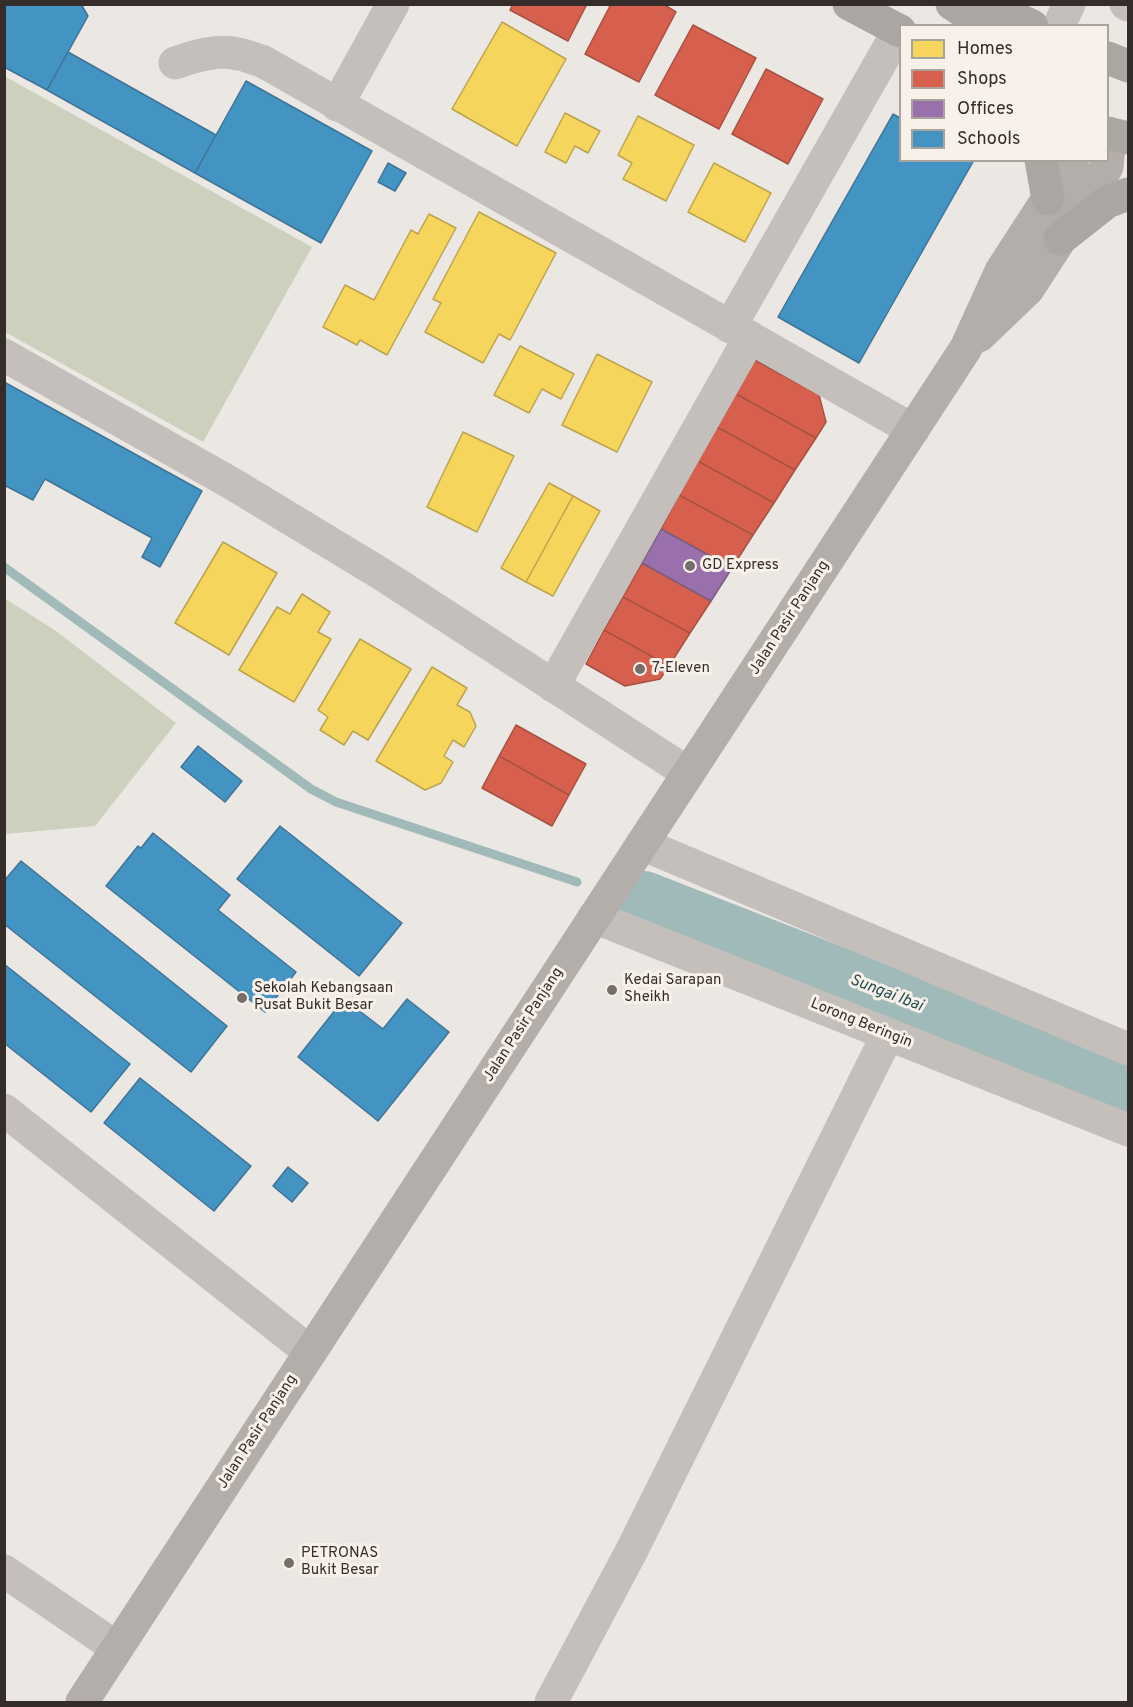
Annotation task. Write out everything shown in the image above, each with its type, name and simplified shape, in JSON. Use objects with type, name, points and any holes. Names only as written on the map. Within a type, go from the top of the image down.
[{"type":"highway","points":[[849,4],[899,30]]},
{"type":"highway","points":[[952,4],[1006,15]]},
{"type":"highway","points":[[1109,59],[1128,66]]},
{"type":"highway","points":[[1041,162],[1048,199]]},
{"type":"highway","points":[[1060,238],[1107,202],[1128,194]]},
{"type":"main road","name":"Jalan Pasir Panjang","points":[[1109,158],[1115,131]]},
{"type":"main road","name":"Jalan Pasir Panjang","points":[[82,1702],[966,348],[1001,272],[1072,162]]},
{"type":"main road","name":"Jalan Pasir Panjang","points":[[966,348],[1028,289],[1108,162]]},
{"type":"street","points":[[337,105],[393,4]]},
{"type":"street","points":[[1060,24],[1069,4]]},
{"type":"street","points":[[553,686],[899,33]]},
{"type":"street","points":[[175,63],[215,53],[236,53],[262,62],[913,430]]},
{"type":"street","points":[[4,355],[231,483],[383,575],[688,773]]},
{"type":"street","points":[[642,844],[1128,1049]]},
{"type":"street","name":"Lorong Beringin","points":[[594,917],[1128,1130]]},
{"type":"street","points":[[551,1702],[632,1550],[888,1034]]},
{"type":"street","points":[[4,1110],[310,1352]]},
{"type":"street","points":[[4,1571],[117,1648]]},
{"type":"green space","points":[[4,76],[312,247],[203,442],[5,332]]},
{"type":"green space","points":[[4,598],[56,631],[176,723],[95,826],[5,834]]},
{"type":"building: Homes","points":[[502,22],[566,59],[517,146],[452,109]]},
{"type":"building: Homes","points":[[565,113],[600,131],[588,153],[575,146],[566,163],[545,152]]},
{"type":"building: Homes","points":[[638,116],[694,145],[666,201],[623,179],[632,163],[618,155]]},
{"type":"building: Homes","points":[[714,163],[771,193],[745,242],[688,212]]},
{"type":"building: Homes","points":[[479,212],[556,253],[510,340],[499,334],[483,363],[425,332],[441,303],[433,299]]},
{"type":"building: Homes","points":[[429,214],[456,228],[387,355],[360,340],[357,345],[323,327],[345,285],[374,300],[411,230],[418,234]]},
{"type":"building: Homes","points":[[520,346],[574,374],[561,399],[542,389],[529,413],[494,395]]},
{"type":"building: Homes","points":[[597,354],[652,382],[617,452],[562,425]]},
{"type":"building: Homes","points":[[463,432],[514,456],[477,532],[427,507]]},
{"type":"building: Homes","points":[[549,483],[573,496],[526,582],[501,568]]},
{"type":"building: Homes","points":[[573,496],[600,511],[553,596],[526,582]]},
{"type":"building: Homes","points":[[223,542],[277,573],[229,655],[175,623]]},
{"type":"building: Homes","points":[[302,594],[330,612],[318,632],[331,639],[294,702],[239,670],[277,607],[290,614]]},
{"type":"building: Homes","points":[[360,639],[411,669],[368,740],[353,731],[344,745],[320,730],[328,717],[318,710]]},
{"type":"building: Homes","points":[[432,667],[467,688],[457,705],[470,712],[476,726],[464,747],[453,740],[444,756],[453,762],[441,783],[425,790],[376,761]]},
{"type":"building: Shops","points":[[513,4],[587,4],[568,41],[510,10]]},
{"type":"building: Shops","points":[[611,4],[663,4],[676,12],[639,82],[585,54]]},
{"type":"building: Shops","points":[[693,25],[756,58],[719,129],[655,95]]},
{"type":"building: Shops","points":[[766,69],[823,99],[788,164],[732,134]]},
{"type":"building: Shops","points":[[755,360],[819,395],[826,422],[816,438],[736,394]]},
{"type":"building: Shops","points":[[736,394],[816,438],[795,470],[717,427]]},
{"type":"building: Shops","points":[[717,427],[795,470],[774,503],[698,461]]},
{"type":"building: Shops","points":[[698,461],[774,503],[753,535],[679,495]]},
{"type":"building: Shops","points":[[679,495],[753,535],[732,568],[661,529]]},
{"type":"building: Shops","points":[[642,563],[711,601],[690,633],[623,597]]},
{"type":"building: Shops","points":[[623,597],[690,633],[669,666],[604,630]]},
{"type":"building: Shops","points":[[604,630],[669,666],[660,679],[625,686],[586,664]]},
{"type":"building: Shops","points":[[516,725],[586,764],[569,795],[499,756]]},
{"type":"building: Shops","points":[[499,756],[569,795],[552,826],[482,788]]},
{"type":"building: Offices","points":[[661,529],[732,568],[711,601],[642,563]]},
{"type":"building: Schools","points":[[4,4],[81,4],[88,16],[47,90],[4,67]]},
{"type":"building: Schools","points":[[68,52],[216,135],[195,173],[47,90]]},
{"type":"building: Schools","points":[[246,81],[372,151],[321,243],[195,173]]},
{"type":"building: Schools","points":[[893,114],[899,117],[899,162],[973,162],[859,363],[778,317]]},
{"type":"building: Schools","points":[[388,163],[406,173],[395,191],[378,182]]},
{"type":"building: Schools","points":[[4,382],[202,491],[160,567],[142,557],[152,538],[45,479],[33,500],[4,485]]},
{"type":"building: Schools","points":[[198,746],[242,781],[225,802],[181,767]]},
{"type":"building: Schools","points":[[280,826],[402,923],[359,976],[237,879]]},
{"type":"building: Schools","points":[[153,833],[230,895],[218,910],[296,972],[265,1012],[106,886],[138,846],[141,848]]},
{"type":"building: Schools","points":[[21,861],[227,1026],[191,1072],[4,924],[4,881]]},
{"type":"building: Schools","points":[[4,964],[130,1064],[91,1112],[4,1043]]},
{"type":"building: Schools","points":[[344,999],[383,1029],[407,999],[449,1032],[378,1121],[298,1057]]},
{"type":"building: Schools","points":[[140,1078],[251,1166],[214,1211],[104,1123]]},
{"type":"building: Schools","points":[[288,1167],[308,1183],[292,1202],[273,1186]]},
{"type":"waterway","points":[[4,567],[311,789],[336,802],[577,882]]},
{"type":"waterway","name":"Sungai Ibai","points":[[644,899],[1128,1088]]},
{"type":"place","name":"GD Express","points":[[690,566]]},
{"type":"place","name":"7-Eleven","points":[[640,669]]},
{"type":"place","name":"Kedai Sarapan Sheikh","points":[[612,990]]},
{"type":"place","name":"Sekolah Kebangsaan Pusat Bukit Besar","points":[[242,998]]},
{"type":"place","name":"PETRONAS Bukit Besar","points":[[289,1563]]}]
